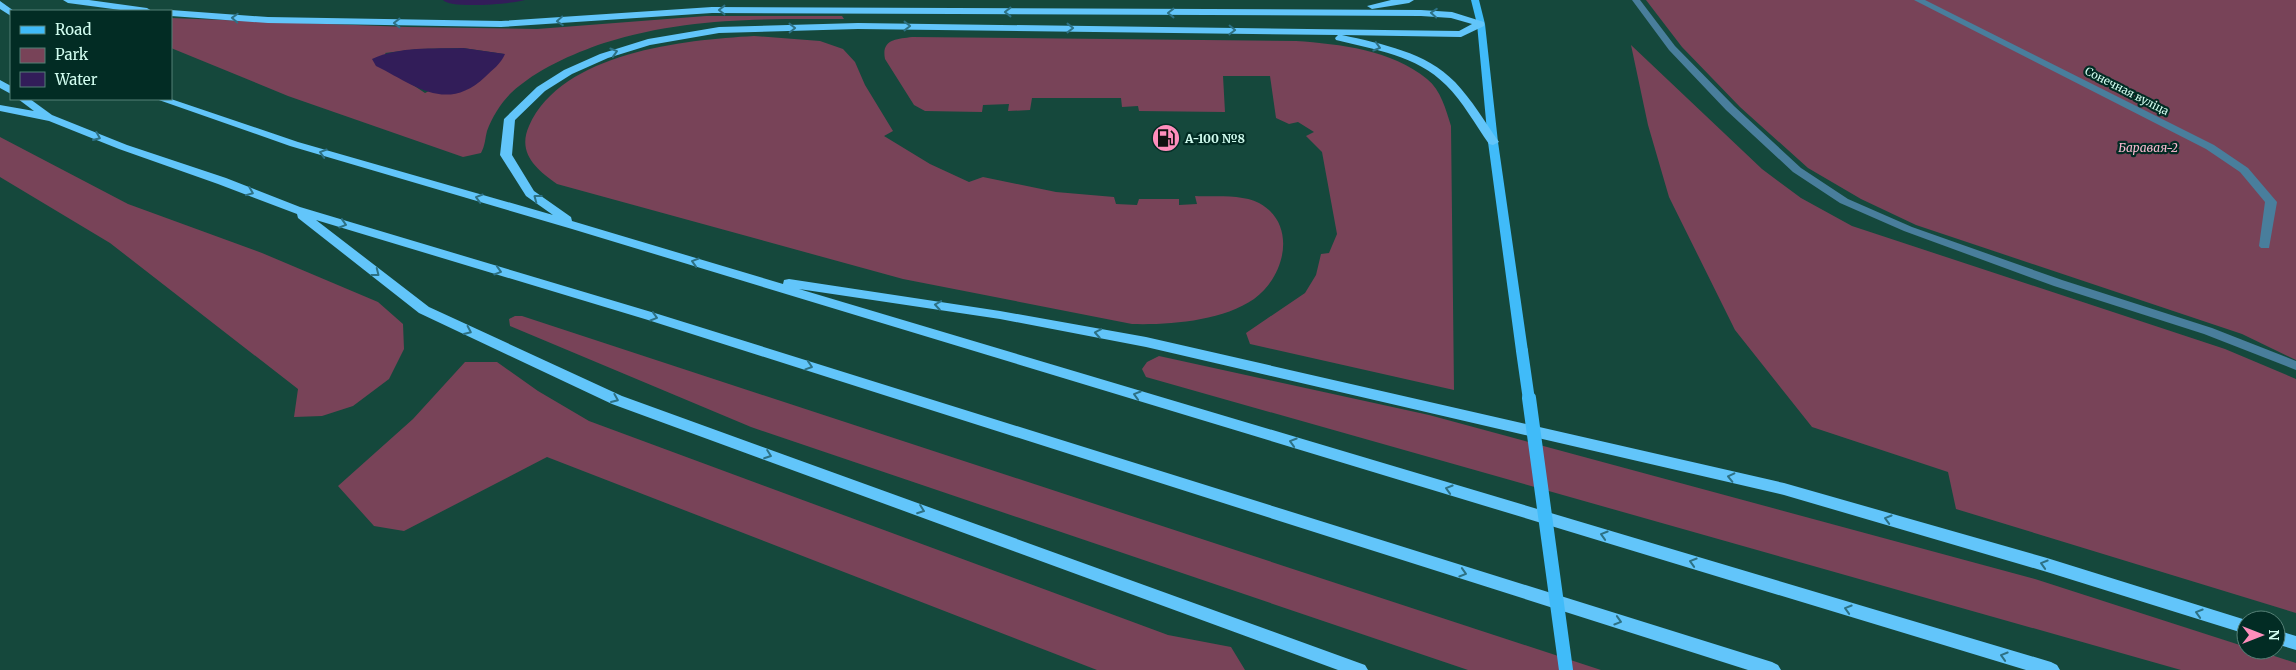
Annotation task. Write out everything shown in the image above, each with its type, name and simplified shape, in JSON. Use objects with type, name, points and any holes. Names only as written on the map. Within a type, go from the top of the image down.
[{"type":"highway","points":[[68,0],[140,10]]},
{"type":"highway","points":[[1307,14],[1409,0]]},
{"type":"highway","points":[[0,4],[10,12]]},
{"type":"highway","points":[[172,14],[268,20],[501,24],[712,10],[1421,13],[1452,15],[1481,24]]},
{"type":"highway","points":[[576,226],[530,193],[506,155],[510,120],[541,88],[568,72],[604,56],[648,42],[719,30],[858,26],[1461,34],[1481,24]]},
{"type":"highway","points":[[1313,32],[1402,54],[1426,66],[1448,81],[1466,102],[1493,142]]},
{"type":"highway","points":[[25,100],[52,118],[123,147],[222,181],[296,210],[653,317],[1772,670]]},
{"type":"highway","points":[[163,100],[294,144],[576,226],[2051,670]]},
{"type":"highway","points":[[0,108],[52,118]]},
{"type":"highway","points":[[296,210],[424,310],[617,400],[1359,670]]},
{"type":"highway","points":[[741,276],[1000,315],[1146,342],[1775,487],[2047,565],[2236,624]]},
{"type":"main road","points":[[1476,0],[1481,24],[1493,142],[1566,670]]},
{"type":"street","points":[[1636,0],[1672,48],[1730,108],[1796,170],[1844,201],[1908,229],[2058,283],[2208,332],[2296,366]]},
{"type":"street","name":"Сонечная вуліца","points":[[1918,0],[2210,147],[2244,170],[2272,202],[2265,246]]},
{"type":"green space","name":"Баравая-2","points":[[1646,0],[2296,0],[2296,360],[2242,334],[1916,225],[1861,199],[1808,168],[1740,107],[1682,47]]},
{"type":"green space","points":[[706,16],[842,16],[844,19],[782,19],[694,24],[665,28],[592,47],[567,57],[521,84],[500,106],[491,121],[481,153],[463,157],[288,96],[172,48],[172,18],[408,27],[537,29]],"holes":[[[463,48],[504,54],[425,93],[407,81],[385,53],[418,49]]]},
{"type":"green space","points":[[754,36],[820,41],[843,49],[855,62],[865,85],[893,131],[884,136],[930,164],[969,182],[983,177],[1056,192],[1114,197],[1116,204],[1137,205],[1139,199],[1179,199],[1179,205],[1197,204],[1195,196],[1236,197],[1259,203],[1271,212],[1279,224],[1283,237],[1283,251],[1273,278],[1254,299],[1227,312],[1195,320],[1163,324],[1132,324],[903,279],[557,184],[531,160],[525,144],[529,126],[545,101],[568,81],[596,66],[628,55],[661,47],[694,41]]},
{"type":"green space","points":[[912,37],[1296,41],[1365,50],[1398,61],[1413,69],[1427,79],[1436,89],[1451,126],[1454,390],[1250,344],[1246,333],[1305,293],[1316,275],[1321,254],[1329,253],[1337,234],[1322,152],[1306,136],[1314,132],[1298,122],[1289,124],[1276,118],[1270,76],[1223,76],[1225,112],[1139,111],[1138,106],[1122,107],[1121,98],[1032,98],[1030,110],[1008,111],[1009,104],[983,105],[982,112],[925,111],[914,105],[885,59],[885,47],[891,41]]},
{"type":"green space","points":[[1631,45],[1762,169],[1801,198],[1852,226],[2225,349],[2296,379],[2296,613],[1956,509],[1948,472],[1812,427],[1735,330],[1669,197],[1648,125]]},
{"type":"green space","points":[[0,137],[128,204],[262,253],[378,302],[403,324],[404,349],[389,379],[353,406],[322,416],[294,417],[298,389],[110,243],[0,177]]},
{"type":"green space","points":[[515,316],[522,316],[1601,670],[1468,670],[751,427],[510,326],[509,319]]},
{"type":"green space","points":[[1159,356],[1429,415],[2035,579],[2236,644],[2236,660],[2286,660],[2296,663],[2296,670],[2181,670],[1146,377],[1142,369],[1147,362]]},
{"type":"green space","points":[[465,362],[497,362],[538,391],[589,421],[1168,635],[1231,647],[1245,670],[1097,670],[547,457],[404,531],[374,526],[338,486],[413,419]]},
{"type":"water","points":[[443,0],[525,0],[468,5],[448,3]]},
{"type":"water","points":[[463,48],[505,54],[499,64],[471,88],[443,95],[416,87],[376,66],[372,59],[405,50]]},
{"type":"place","name":"А-100 №8","points":[[1166,138]]}]
